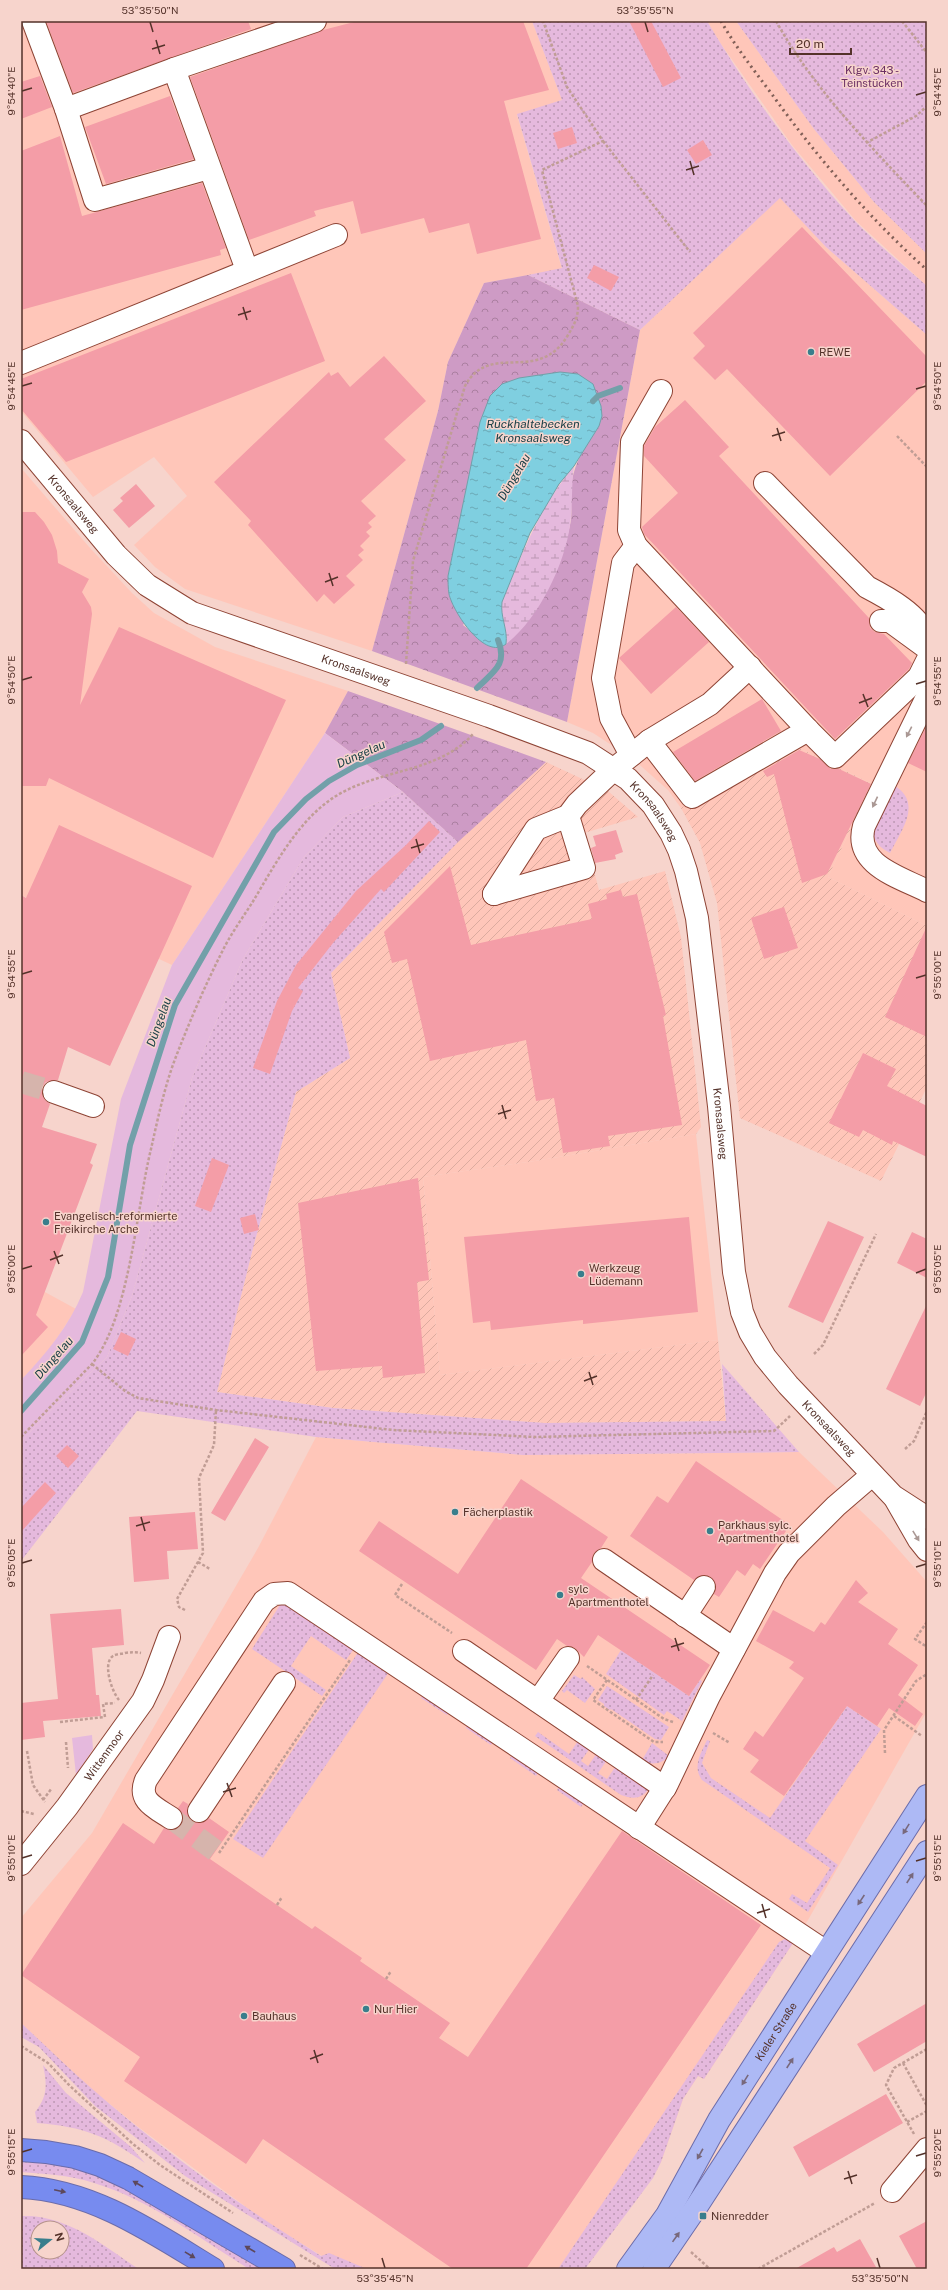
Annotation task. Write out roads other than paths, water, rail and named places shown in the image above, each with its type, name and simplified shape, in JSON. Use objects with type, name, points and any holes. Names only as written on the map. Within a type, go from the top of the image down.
[{"type":"highway","points":[[21,2150],[46,2152],[75,2157],[100,2165],[290,2261]]},
{"type":"highway","points":[[21,2187],[63,2191],[102,2206],[168,2241],[213,2269]]},
{"type":"main road","name":"Kieler Straße","points":[[628,2269],[667,2215],[719,2120],[927,1796]]},
{"type":"main road","points":[[654,2269],[699,2203],[927,1852]]},
{"type":"street","points":[[33,21],[66,109],[95,200],[209,168]]},
{"type":"street","points":[[66,109],[301,23]]},
{"type":"street","points":[[174,69],[247,270]]},
{"type":"street","points":[[21,364],[336,234]]},
{"type":"street","points":[[661,391],[632,442],[629,530],[636,546],[808,730],[835,757],[919,677],[927,661]]},
{"type":"street","name":"Kronsaalsweg","points":[[21,441],[116,555],[147,585],[192,614],[489,716],[588,753],[614,768],[642,792],[663,818],[679,850],[686,870],[697,918],[708,1003],[734,1272],[742,1312],[750,1332],[765,1357],[804,1403],[893,1496],[927,1518]]},
{"type":"street","points":[[765,483],[867,587],[888,598],[920,624],[927,637]]},
{"type":"street","points":[[631,755],[611,718],[603,678],[624,563],[636,546]]},
{"type":"street","points":[[881,621],[890,621],[927,648]]},
{"type":"street","points":[[568,816],[577,804],[614,768],[649,741],[710,704],[750,667]]},
{"type":"street","points":[[927,697],[892,766],[862,832],[864,849],[867,855],[877,866],[927,891]]},
{"type":"street","points":[[649,741],[692,797],[808,730]]},
{"type":"street","points":[[54,1092],[93,1106]]},
{"type":"street","points":[[639,1828],[664,1788],[734,1649],[789,1553],[836,1506],[872,1475]]},
{"type":"street","name":"Kronsaalsweg","points":[[893,1496],[918,1540],[927,1550]]},
{"type":"street","points":[[604,1560],[734,1649]]},
{"type":"street","points":[[685,1616],[704,1587]]},
{"type":"street","points":[[171,1818],[151,1804],[144,1796],[142,1788],[146,1780],[269,1596],[288,1592],[826,1952]]},
{"type":"street","name":"Wittenmoor","points":[[21,1864],[62,1814],[134,1713],[153,1680],[169,1637]]},
{"type":"street","points":[[464,1651],[664,1788]]},
{"type":"street","points":[[538,1701],[568,1658]]},
{"type":"street","points":[[199,1811],[284,1683]]},
{"type":"street","points":[[892,2191],[925,2150]]},
{"type":"water","name":"Rückhaltebecken Kronsaalsweg","points":[[560,372],[578,374],[593,384],[601,406],[602,416],[599,426],[574,466],[559,484],[530,533],[502,602],[506,644],[498,647],[489,646],[471,632],[463,622],[452,602],[448,585],[448,576],[480,422],[490,396],[502,384],[519,378]]},
{"type":"waterway","name":"Düngelau","points":[[593,401],[598,396],[620,388]]},
{"type":"waterway","name":"Düngelau","points":[[477,688],[493,672],[500,662],[501,649],[498,640]]},
{"type":"waterway","name":"Düngelau","points":[[21,1411],[82,1342],[108,1277],[130,1145],[175,1005],[274,832],[306,799],[329,781],[357,765],[421,740],[441,726]]},
{"type":"tunnel","points":[[21,1082],[54,1092]]},
{"type":"tunnel","points":[[171,1818],[216,1851]]},
{"type":"railway","points":[[721,21],[732,39],[788,117],[844,186],[884,229],[927,270]]},
{"type":"place","name":"REWE","points":[[811,352]]},
{"type":"place","name":"Evangelisch-reformierte Freikirche Arche","points":[[46,1222]]},
{"type":"place","name":"Werkzeug Lüdemann","points":[[581,1274]]},
{"type":"place","name":"Fächerplastik","points":[[455,1512]]},
{"type":"place","name":"Parkhaus sylc. Apartmenthotel","points":[[710,1531]]},
{"type":"place","name":"sylc Apartmenthotel","points":[[560,1595]]},
{"type":"place","name":"Nur Hier","points":[[366,2009]]},
{"type":"place","name":"Bauhaus","points":[[244,2016]]},
{"type":"place","name":"Nienredder","points":[[703,2216]]},
{"type":"park label","name":"Klgv. 343 - Teinstücken","points":[[872,76]]}]
